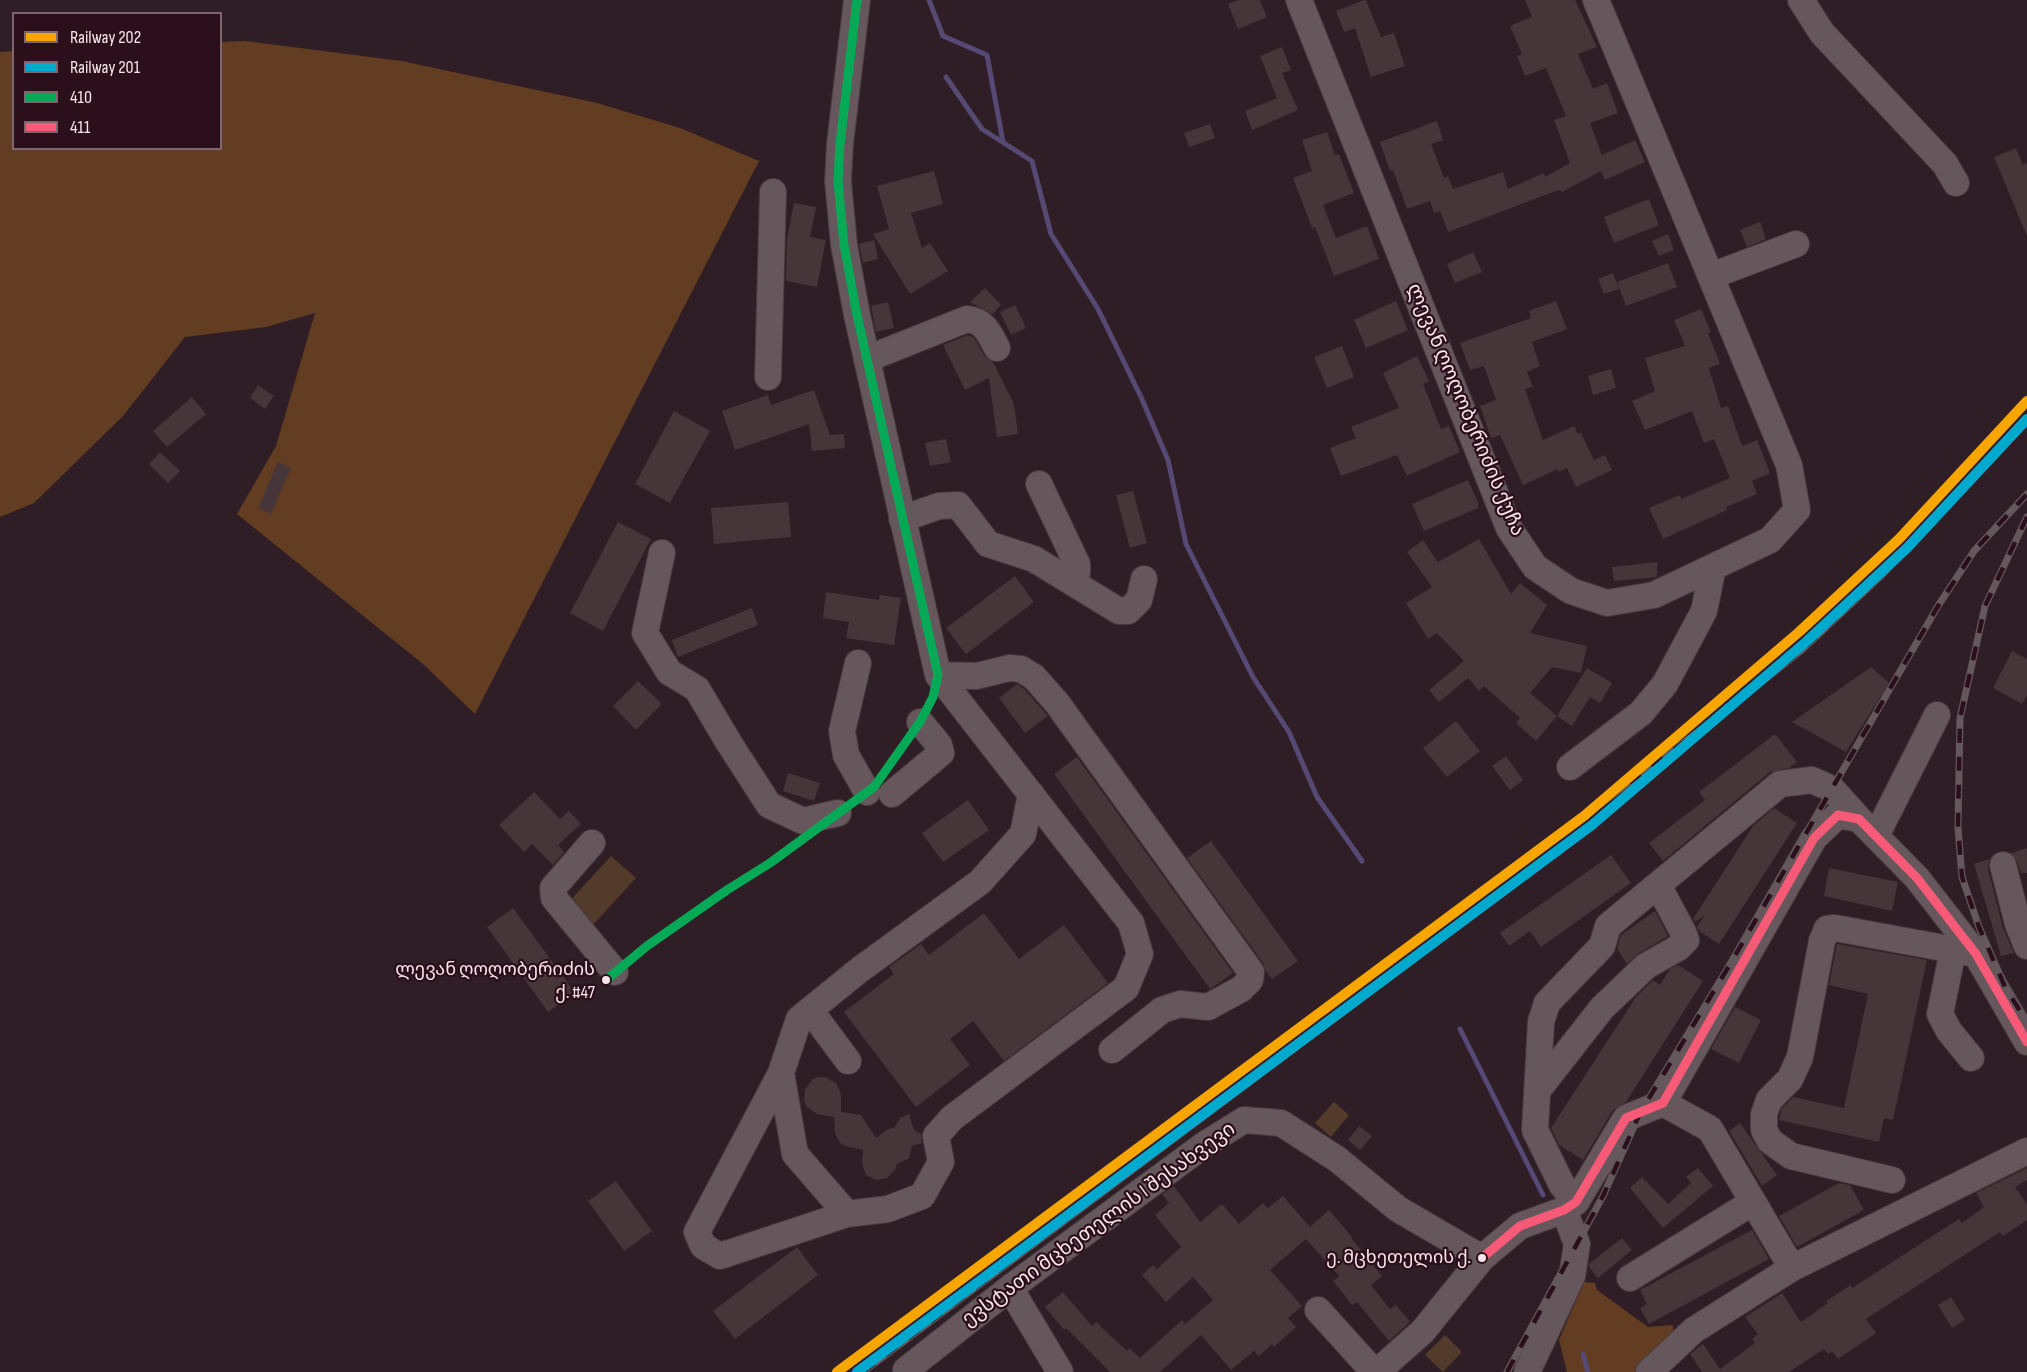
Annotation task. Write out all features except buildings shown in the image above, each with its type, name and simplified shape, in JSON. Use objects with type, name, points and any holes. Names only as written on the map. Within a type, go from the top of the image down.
[{"type":"street","points":[[857,0],[840,144],[838,181],[844,245],[902,519],[938,675],[1031,794],[1131,923],[1140,954],[1126,988],[952,1118],[936,1136],[941,1162],[922,1196],[888,1209],[847,1214],[720,1256],[703,1246],[697,1232],[781,1073],[799,1019],[858,970],[980,882],[1023,834],[1031,794]]},
{"type":"street","name":"ლევან ღოღობერიძის ქუჩა","points":[[1299,0],[1509,528],[1535,567],[1570,591],[1607,603],[1654,595],[1770,540],[1797,510],[1789,465],[1596,0]]},
{"type":"street","points":[[1801,0],[1822,33],[1945,164],[1956,183]]},
{"type":"street","points":[[768,377],[773,192]]},
{"type":"street","points":[[1711,276],[1796,244]]},
{"type":"street","points":[[867,358],[967,320],[976,320],[986,327],[997,348]]},
{"type":"street","points":[[1039,484],[1077,564],[1077,573],[1073,583]]},
{"type":"street","points":[[902,519],[939,506],[958,505],[988,544],[1034,559],[1119,611],[1128,611],[1139,600],[1144,579]]},
{"type":"street","points":[[662,554],[645,633],[669,672],[697,689],[770,805],[803,821],[838,813]]},
{"type":"street","points":[[1570,767],[1641,713],[1665,684],[1704,612],[1713,567]]},
{"type":"street","points":[[858,663],[842,731],[846,755],[879,793],[941,753],[939,745],[920,722]]},
{"type":"street","points":[[938,675],[977,676],[1010,668],[1021,669],[1034,677],[1057,703],[1251,972],[1250,980],[1241,989],[1208,1007],[1180,1004],[1162,1010],[1113,1050]]},
{"type":"street","points":[[1867,828],[1937,715]]},
{"type":"street","points":[[1527,1372],[1572,1275],[1577,1244],[1570,1206],[1535,1130],[1541,1022],[1547,1003],[1602,946],[1608,926],[1780,784],[1812,780],[1833,789],[1867,828],[1917,878],[1964,952],[2027,1042]]},
{"type":"street","points":[[1318,1310],[1376,1372],[1423,1331],[1482,1258],[1520,1226],[1570,1206],[1626,1118],[1663,1103],[1814,838],[1838,815],[1867,828]]},
{"type":"street","points":[[592,843],[553,888],[555,898],[615,972]]},
{"type":"street","points":[[2003,864],[2018,924],[2027,946]]},
{"type":"street","points":[[1537,1091],[1602,1008],[1646,966],[1678,948],[1686,940],[1658,885]]},
{"type":"street","points":[[1892,1180],[1791,1156],[1770,1141],[1764,1130],[1764,1114],[1769,1100],[1790,1079],[1800,1058],[1822,941],[1827,929],[1835,928],[1964,952]]},
{"type":"street","points":[[1964,952],[1940,1014],[1949,1031],[1971,1058]]},
{"type":"street","points":[[810,1010],[848,1061]]},
{"type":"street","points":[[781,1073],[795,1154],[847,1214]]},
{"type":"street","points":[[1663,1103],[1710,1129],[1792,1268]]},
{"type":"street","name":"ევსტათი მცხეთელის I შესახვევი","points":[[906,1372],[1010,1288],[1204,1145],[1244,1120],[1281,1123],[1337,1160],[1398,1209],[1482,1258]]},
{"type":"street","points":[[1649,1372],[1694,1330],[1792,1268],[2027,1151]]},
{"type":"street","points":[[1630,1278],[1754,1202]]},
{"type":"street","points":[[1010,1288],[1060,1372]]},
{"type":"shaded area","points":[[245,41],[402,61],[597,103],[680,128],[759,161],[475,714],[423,664],[237,514],[276,446],[315,313],[266,327],[185,337],[123,416],[34,503],[0,517],[0,52],[12,51],[12,150],[222,150],[222,42]]},
{"type":"shaded area","points":[[611,856],[636,878],[591,927],[567,904]]},
{"type":"shaded area","points":[[1334,1102],[1349,1115],[1331,1137],[1315,1123]]},
{"type":"shaded area","points":[[1584,1282],[1595,1283],[1597,1290],[1648,1327],[1673,1325],[1673,1338],[1638,1372],[1567,1372],[1559,1340]]},
{"type":"shaded area","points":[[1445,1335],[1462,1352],[1443,1372],[1425,1355]]},
{"type":"waterway","points":[[929,0],[943,36],[987,55],[1003,142]]},
{"type":"waterway","points":[[946,77],[982,129],[1032,161],[1051,234],[1098,309],[1141,397],[1168,460],[1186,544],[1253,677],[1289,732],[1317,797],[1362,861]]},
{"type":"waterway","points":[[1460,1029],[1543,1195]]},
{"type":"waterway","points":[[1583,1354],[1588,1372]]},
{"type":"railway","points":[[1584,816],[1714,720],[1803,649],[1881,576],[2027,422]]},
{"type":"railway","points":[[1507,1372],[1603,1196],[1640,1113],[1729,966],[1938,606],[1974,551],[2027,494]]},
{"type":"railway","points":[[2027,517],[1985,606],[1960,718],[1958,827],[1962,877],[1979,927],[2005,987],[2027,1022]]},
{"type":"railway","points":[[863,1372],[1498,896]]},
{"type":"rail line","name":"202","points":[[837,1372],[1584,816],[1799,632],[1899,539],[2027,401]]},
{"type":"rail line","name":"201","points":[[857,1372],[1592,825],[1807,641],[1907,548],[2027,419]]},
{"type":"transit line","name":"410","points":[[606,980],[647,946],[770,863],[874,787],[920,722],[933,697],[938,675],[857,315],[844,245],[838,181],[840,144],[857,0]]},
{"type":"transit line","name":"411","points":[[1482,1258],[1520,1226],[1564,1210],[1576,1202],[1626,1118],[1663,1103],[1814,838],[1838,815],[1859,819],[1917,878],[1976,954],[2027,1042]]},
{"type":"place","name":"ლევან ღოღობერიძის ქ. #47","points":[[606,980]]},
{"type":"place","name":"ე. მცხეთელის ქ.","points":[[1482,1258]]}]
